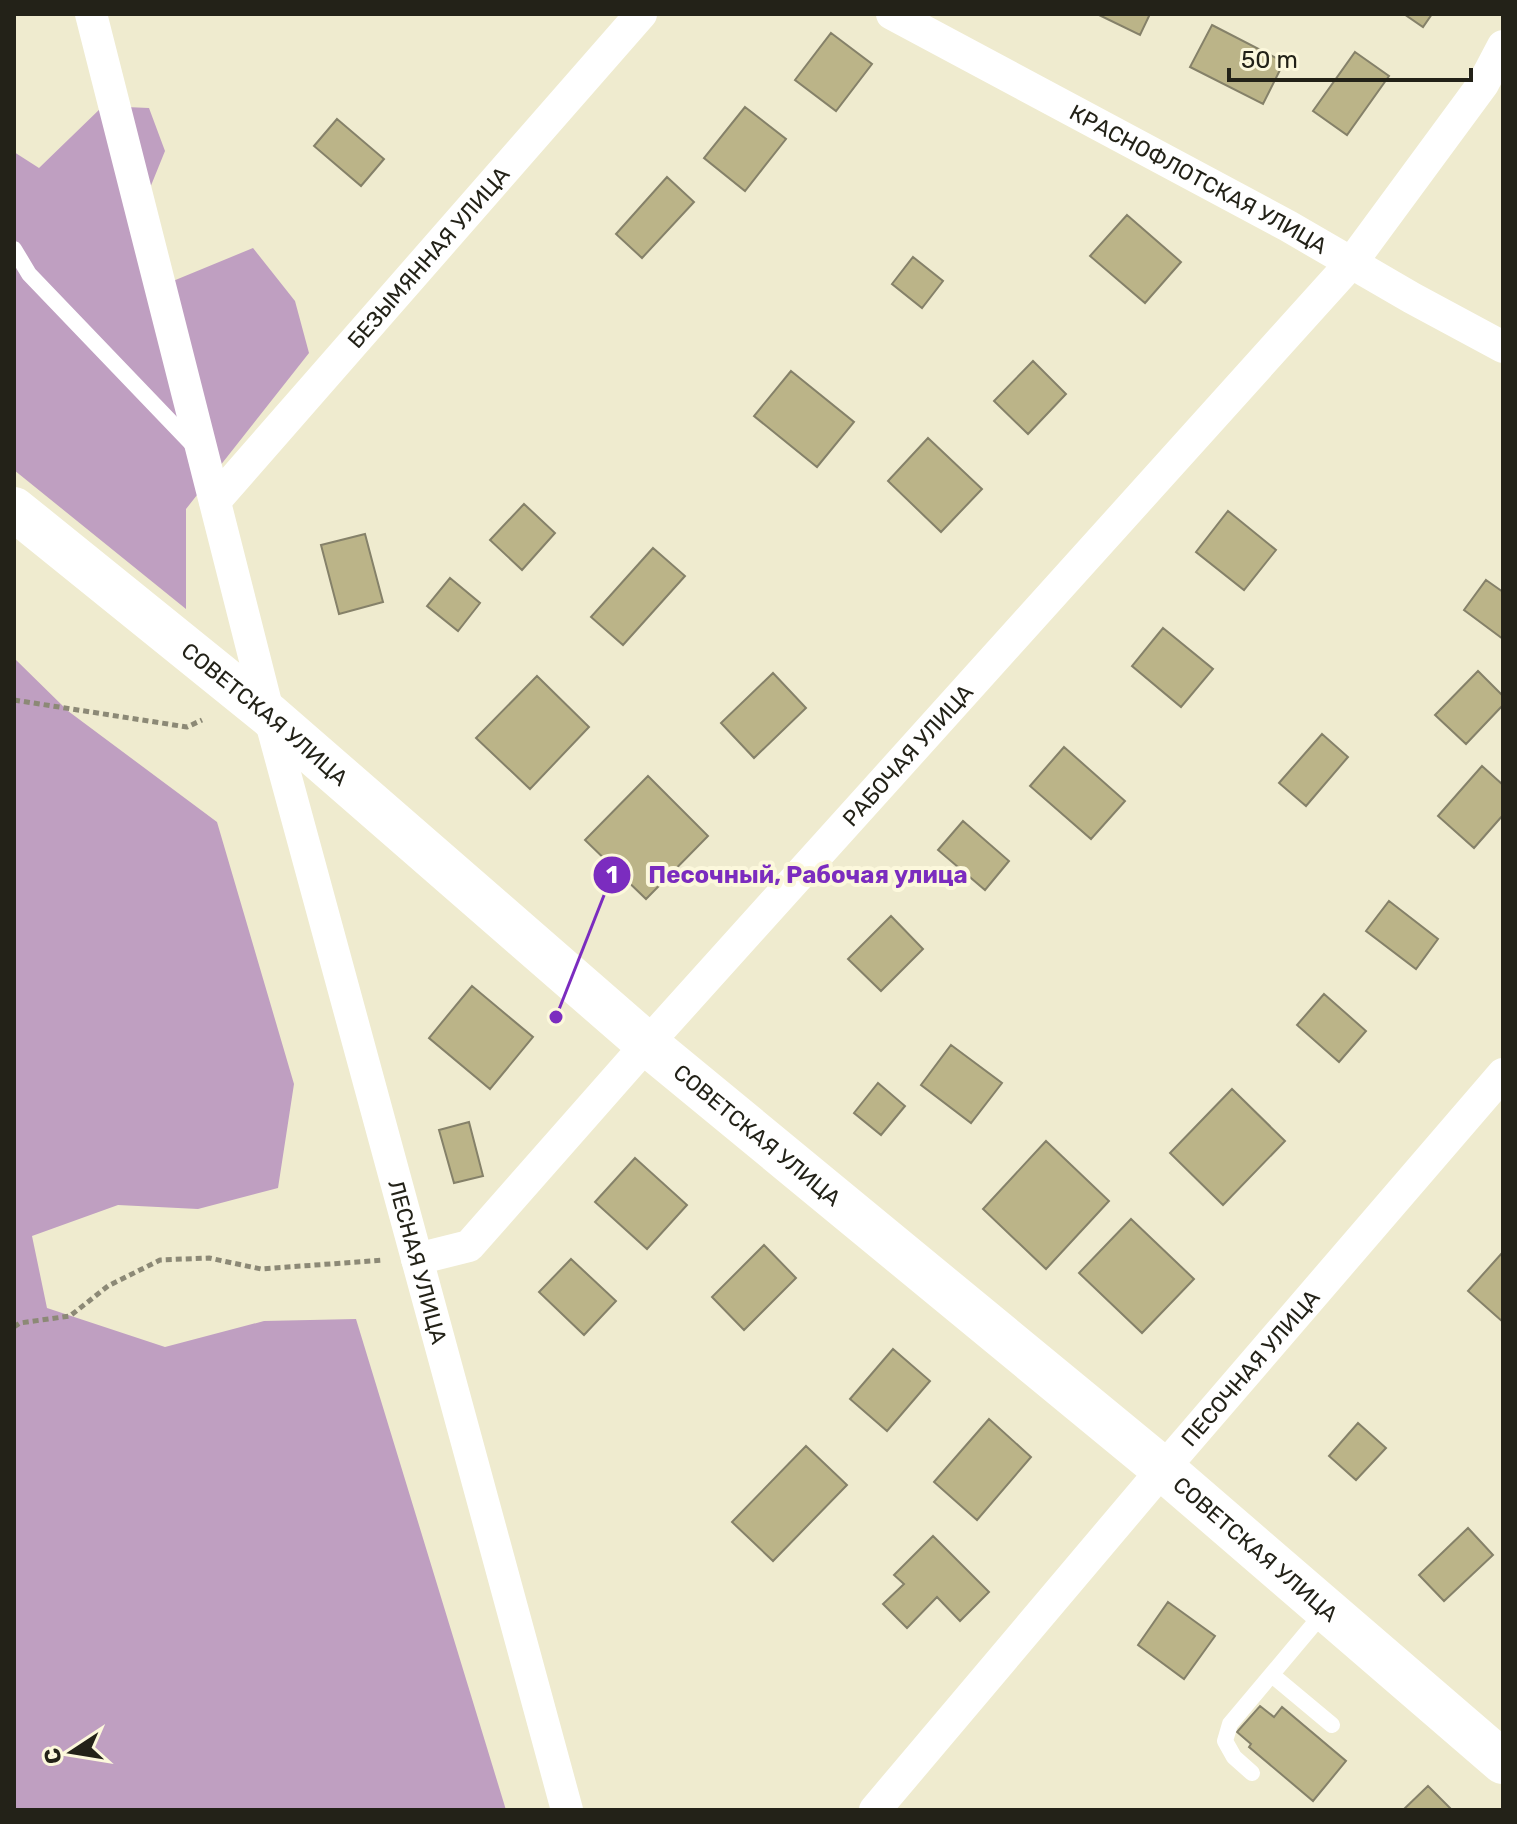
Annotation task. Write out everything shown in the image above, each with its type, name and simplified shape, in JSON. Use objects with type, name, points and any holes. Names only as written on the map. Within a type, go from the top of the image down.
[{"type":"main road","name":"СОВЕТСКАЯ УЛИЦА","points":[[14,509],[269,715],[647,1044],[1163,1469],[1503,1762]]},
{"type":"street","name":"ЛЕСНАЯ УЛИЦА","points":[[91,14],[269,715],[567,1810]]},
{"type":"street","name":"БЕЗЫМЯННАЯ УЛИЦА","points":[[215,501],[641,14]]},
{"type":"street","name":"КРАСНОФЛОТСКАЯ УЛИЦА","points":[[892,14],[1503,347]]},
{"type":"street","name":"РАБОЧАЯ УЛИЦА","points":[[417,1259],[469,1246],[647,1044],[1352,262],[1483,84],[1503,46]]},
{"type":"street","name":"ПЕСОЧНАЯ УЛИЦА","points":[[875,1810],[1503,1074]]},
{"type":"lane","points":[[14,249],[29,274],[203,455]]},
{"type":"lane","points":[[1252,1773],[1234,1757],[1225,1741],[1230,1724],[1326,1610]]},
{"type":"lane","points":[[1272,1675],[1332,1725]]},
{"type":"path","points":[[14,700],[187,727],[202,720]]},
{"type":"path","points":[[14,1327],[20,1323],[70,1316],[108,1286],[160,1260],[209,1258],[261,1269],[417,1259]]},
{"type":"shaded area","points":[[103,106],[149,108],[165,151],[135,225],[173,281],[253,248],[295,301],[309,353],[186,509],[186,609],[14,470],[14,152],[39,168]]},
{"type":"shaded area","points":[[14,658],[68,711],[217,822],[294,1084],[278,1188],[198,1209],[118,1205],[32,1236],[47,1308],[165,1347],[264,1321],[356,1319],[506,1810],[14,1810]]},
{"type":"building","points":[[1097,14],[1150,14],[1140,35]]},
{"type":"building","points":[[1404,14],[1432,14],[1423,27]]},
{"type":"building","points":[[1212,25],[1284,62],[1263,104],[1190,67]]},
{"type":"building","points":[[831,33],[872,64],[836,111],[795,80]]},
{"type":"building","points":[[1355,52],[1389,76],[1347,135],[1313,111]]},
{"type":"building","points":[[745,107],[786,139],[745,191],[704,158]]},
{"type":"building","points":[[337,119],[384,159],[361,186],[314,146]]},
{"type":"building","points":[[667,177],[694,202],[642,258],[616,234]]},
{"type":"building","points":[[1127,215],[1181,262],[1145,303],[1090,256]]},
{"type":"building","points":[[913,257],[943,281],[922,308],[892,284]]},
{"type":"building","points":[[1033,361],[1066,394],[1028,434],[994,401]]},
{"type":"building","points":[[791,371],[854,422],[817,467],[754,416]]},
{"type":"building","points":[[928,438],[982,489],[941,532],[888,481]]},
{"type":"building","points":[[524,504],[555,533],[522,570],[490,540]]},
{"type":"building","points":[[1228,511],[1276,550],[1244,590],[1196,552]]},
{"type":"building","points":[[365,534],[383,602],[339,614],[321,545]]},
{"type":"building","points":[[653,548],[685,576],[623,645],[591,617]]},
{"type":"building","points":[[450,578],[480,603],[458,631],[427,606]]},
{"type":"building","points":[[1486,580],[1503,592],[1503,639],[1464,610]]},
{"type":"building","points":[[1163,628],[1213,669],[1181,707],[1132,666]]},
{"type":"building","points":[[1478,671],[1503,696],[1503,705],[1466,744],[1435,715]]},
{"type":"building","points":[[773,673],[806,708],[754,758],[721,723]]},
{"type":"building","points":[[537,676],[589,727],[530,789],[476,738]]},
{"type":"building","points":[[1322,734],[1348,757],[1306,806],[1279,783]]},
{"type":"building","points":[[1064,747],[1125,801],[1091,839],[1030,786]]},
{"type":"building","points":[[1482,766],[1503,785],[1503,815],[1474,848],[1438,816]]},
{"type":"building","points":[[648,776],[708,836],[646,899],[585,840]]},
{"type":"building","points":[[963,821],[1009,861],[985,890],[938,850]]},
{"type":"building","points":[[1389,901],[1438,939],[1416,969],[1366,931]]},
{"type":"building","points":[[891,916],[923,949],[881,991],[848,959]]},
{"type":"building","points":[[472,986],[533,1037],[490,1089],[429,1038]]},
{"type":"building","points":[[1324,994],[1366,1031],[1339,1062],[1297,1025]]},
{"type":"building","points":[[951,1045],[1002,1083],[971,1123],[921,1085]]},
{"type":"building","points":[[878,1083],[905,1106],[881,1135],[854,1113]]},
{"type":"building","points":[[1232,1089],[1285,1141],[1223,1205],[1170,1153]]},
{"type":"building","points":[[469,1122],[483,1176],[454,1183],[439,1130]]},
{"type":"building","points":[[1046,1141],[1109,1201],[1046,1269],[983,1209]]},
{"type":"building","points":[[635,1158],[687,1205],[647,1249],[595,1202]]},
{"type":"building","points":[[1131,1219],[1194,1279],[1142,1333],[1079,1273]]},
{"type":"building","points":[[764,1245],[796,1278],[744,1330],[712,1297]]},
{"type":"building","points":[[1503,1254],[1503,1322],[1468,1291]]},
{"type":"building","points":[[571,1259],[616,1301],[584,1335],[539,1292]]},
{"type":"building","points":[[893,1349],[930,1381],[887,1431],[850,1399]]},
{"type":"building","points":[[989,1419],[1031,1457],[977,1520],[934,1482]]},
{"type":"building","points":[[1358,1423],[1386,1448],[1356,1480],[1329,1456]]},
{"type":"building","points":[[806,1446],[847,1485],[773,1561],[732,1522]]},
{"type":"building","points":[[1468,1528],[1493,1555],[1444,1601],[1419,1575]]},
{"type":"building","points":[[933,1536],[989,1592],[960,1621],[937,1597],[907,1628],[883,1604],[904,1584],[894,1575]]},
{"type":"building","points":[[1168,1602],[1215,1636],[1184,1679],[1138,1645]]},
{"type":"building","points":[[1260,1706],[1274,1717],[1282,1707],[1346,1761],[1313,1801],[1249,1747],[1251,1744],[1237,1732]]},
{"type":"building","points":[[1428,1786],[1452,1810],[1403,1810]]},
{"type":"place","name":"Песочный, Рабочая улица","points":[[556,1017]]}]
